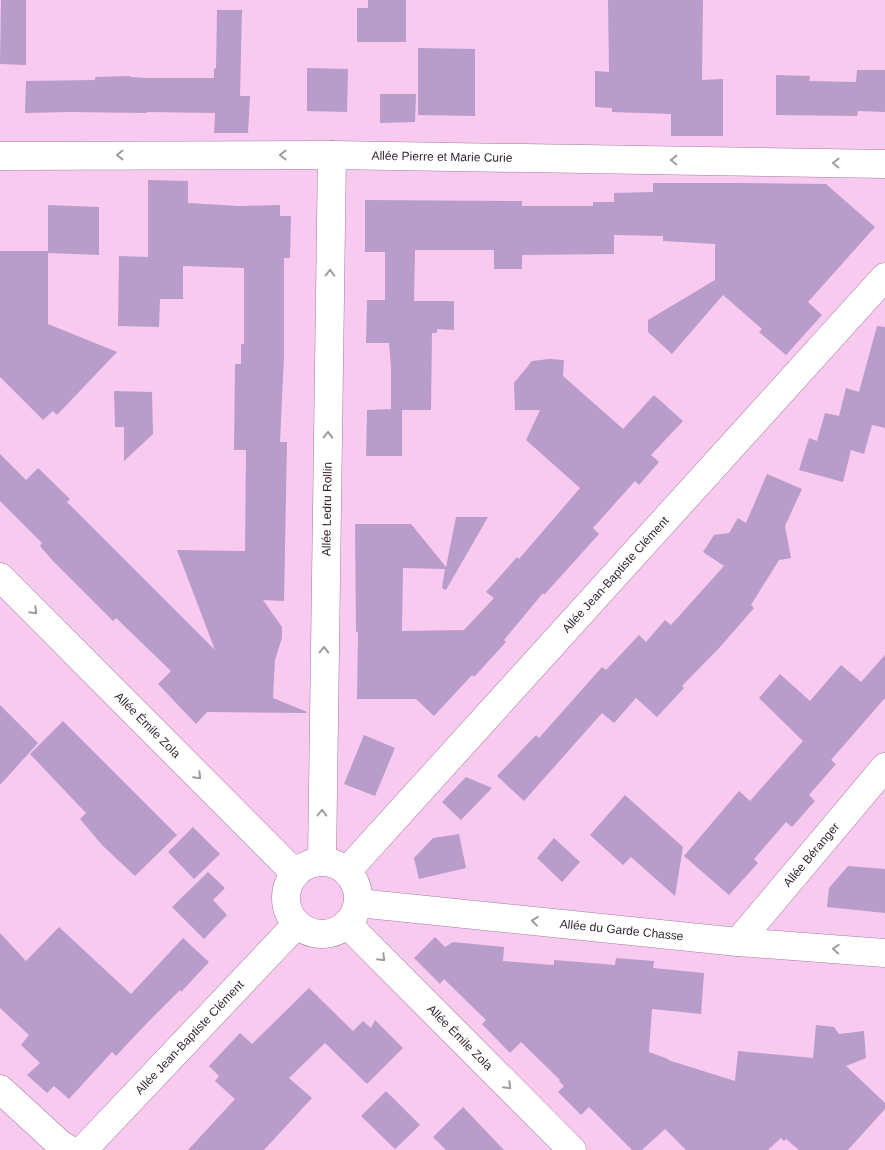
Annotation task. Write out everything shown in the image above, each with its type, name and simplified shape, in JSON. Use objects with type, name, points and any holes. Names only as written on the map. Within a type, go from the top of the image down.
[{"type":"street","name":"Allée Pierre et Marie Curie","points":[[0,156],[332,155],[885,164]]},
{"type":"street","name":"Allée Ledru Rollin","points":[[322,861],[332,155]]},
{"type":"street","name":"Allée Jean-Baptiste Clément","points":[[347,871],[885,277]]},
{"type":"street","name":"Allée Émile Zola","points":[[0,577],[295,873]]},
{"type":"street","name":"Allée Béranger","points":[[738,942],[885,767]]},
{"type":"street","points":[[322,861],[331,862],[347,871],[356,886],[358,894],[352,914],[338,930],[327,934],[316,934],[306,931],[297,924],[290,915],[286,905],[285,893],[295,873],[312,863],[322,861]]},
{"type":"street","name":"Allée Émile Zola","points":[[352,914],[572,1150]]},
{"type":"street","name":"Allée du Garde Chasse","points":[[352,914],[885,953]]},
{"type":"street","name":"Allée Jean-Baptiste Clément","points":[[83,1150],[297,924]]},
{"type":"street","points":[[0,1089],[61,1145],[70,1150]]},
{"type":"building","points":[[1,0],[26,0],[26,65],[0,64]]},
{"type":"building","points":[[368,0],[406,0],[406,42],[357,42],[357,8],[368,8]]},
{"type":"building","points":[[608,0],[703,0],[702,80],[723,79],[723,136],[671,136],[671,114],[612,112],[612,108],[595,107],[595,71],[609,72]]},
{"type":"building","points":[[217,10],[242,10],[240,96],[250,96],[248,133],[214,133],[215,113],[25,113],[26,81],[95,80],[95,77],[130,76],[148,78],[214,78],[214,69],[216,68]]},
{"type":"building","points":[[418,48],[475,49],[475,116],[418,115]]},
{"type":"building","points":[[307,68],[348,69],[347,112],[307,111]]},
{"type":"building","points":[[857,70],[885,70],[885,112],[858,111],[857,116],[776,115],[776,75],[810,76],[809,81],[856,82]]},
{"type":"building","points":[[380,94],[416,94],[415,122],[380,123]]},
{"type":"building","points":[[148,180],[188,181],[188,203],[239,206],[280,205],[280,216],[291,216],[290,258],[284,258],[284,356],[280,442],[287,442],[284,601],[263,600],[282,627],[282,638],[275,660],[273,698],[306,713],[207,712],[196,724],[158,684],[171,671],[116,618],[113,621],[53,561],[40,546],[42,543],[0,501],[0,454],[26,480],[38,468],[70,499],[67,502],[215,650],[177,550],[245,551],[246,450],[234,450],[235,364],[241,364],[241,344],[244,344],[244,268],[183,266],[183,299],[160,299],[159,327],[118,326],[119,256],[148,257]]},
{"type":"building","points":[[653,183],[826,184],[875,227],[808,302],[822,315],[786,355],[759,332],[762,329],[723,295],[672,354],[648,332],[648,320],[715,280],[715,244],[663,241],[663,236],[614,235],[614,254],[522,255],[522,269],[494,269],[494,250],[415,250],[414,301],[454,301],[454,330],[437,329],[437,333],[432,333],[431,410],[402,410],[402,456],[366,456],[367,410],[391,409],[391,368],[389,343],[366,343],[367,300],[385,300],[385,252],[365,252],[365,200],[522,201],[522,206],[593,206],[593,202],[614,202],[614,193],[653,192]]},
{"type":"building","points":[[48,205],[99,207],[99,255],[48,253]]},
{"type":"building","points":[[0,251],[48,251],[48,324],[117,352],[57,415],[53,411],[43,420],[0,377]]},
{"type":"building","points":[[877,326],[885,327],[885,428],[872,425],[864,454],[851,450],[843,482],[799,470],[809,438],[817,441],[825,413],[839,416],[846,388],[859,392]]},
{"type":"building","points":[[564,360],[563,376],[623,429],[654,395],[683,421],[651,455],[659,462],[639,485],[635,481],[593,528],[599,534],[544,595],[543,593],[504,640],[506,642],[434,716],[416,699],[357,699],[358,632],[356,632],[355,524],[411,524],[446,567],[456,517],[488,517],[446,590],[442,588],[445,569],[403,568],[402,631],[464,630],[494,598],[486,592],[517,557],[519,559],[580,488],[526,440],[540,410],[515,410],[514,383],[532,361]]},
{"type":"building","points":[[114,391],[152,392],[153,434],[124,461],[124,427],[115,427]]},
{"type":"building","points":[[767,474],[802,489],[785,526],[791,558],[779,560],[751,605],[754,608],[682,686],[684,688],[657,717],[636,698],[614,723],[602,713],[524,801],[497,776],[536,735],[539,738],[602,667],[606,670],[639,635],[646,642],[665,620],[671,625],[724,566],[703,552],[714,535],[729,533],[738,518],[746,523]]},
{"type":"building","points":[[885,655],[885,698],[831,760],[836,764],[809,795],[815,801],[792,827],[786,822],[754,859],[758,863],[729,895],[684,856],[739,791],[750,801],[803,741],[759,698],[780,674],[810,701],[841,665],[861,682]]},
{"type":"building","points":[[0,705],[38,743],[0,785]]},
{"type":"building","points":[[63,721],[177,835],[135,876],[102,845],[80,819],[86,813],[30,754]]},
{"type":"building","points":[[364,735],[395,748],[375,796],[344,784]]},
{"type":"building","points":[[466,777],[492,788],[461,820],[442,802]]},
{"type":"building","points":[[625,795],[683,847],[675,896],[631,857],[623,865],[590,835]]},
{"type":"building","points":[[193,827],[220,854],[194,879],[168,852]]},
{"type":"building","points":[[459,834],[466,868],[419,879],[414,858],[433,838]]},
{"type":"building","points":[[554,838],[580,862],[562,882],[537,858]]},
{"type":"building","points":[[848,866],[885,869],[885,913],[827,907],[829,888]]},
{"type":"building","points":[[208,872],[225,888],[213,900],[227,915],[204,939],[172,907]]},
{"type":"building","points":[[59,927],[131,994],[183,938],[209,962],[116,1056],[112,1052],[69,1099],[54,1086],[47,1093],[27,1075],[40,1063],[21,1045],[29,1035],[0,1008],[0,933],[26,961]]},
{"type":"building","points":[[435,937],[445,947],[453,942],[504,947],[503,961],[554,965],[554,960],[615,965],[616,958],[654,961],[653,968],[704,973],[701,1014],[652,1009],[649,1052],[668,1060],[735,1081],[738,1051],[813,1058],[816,1025],[834,1027],[839,1034],[864,1031],[866,1058],[846,1066],[885,1103],[885,1109],[848,1150],[799,1150],[786,1139],[784,1141],[781,1138],[768,1150],[686,1150],[665,1129],[642,1150],[632,1150],[589,1107],[581,1115],[558,1092],[564,1086],[560,1080],[521,1042],[510,1053],[482,1024],[486,1020],[444,979],[440,984],[414,958]]},
{"type":"building","points":[[309,988],[353,1031],[363,1021],[371,1028],[375,1020],[403,1048],[367,1084],[325,1043],[289,1078],[312,1098],[264,1150],[188,1150],[235,1099],[215,1081],[219,1076],[209,1066],[240,1033],[252,1044]]},
{"type":"building","points":[[386,1091],[420,1125],[395,1149],[361,1116]]},
{"type":"building","points":[[463,1107],[504,1150],[446,1150],[433,1137]]}]
